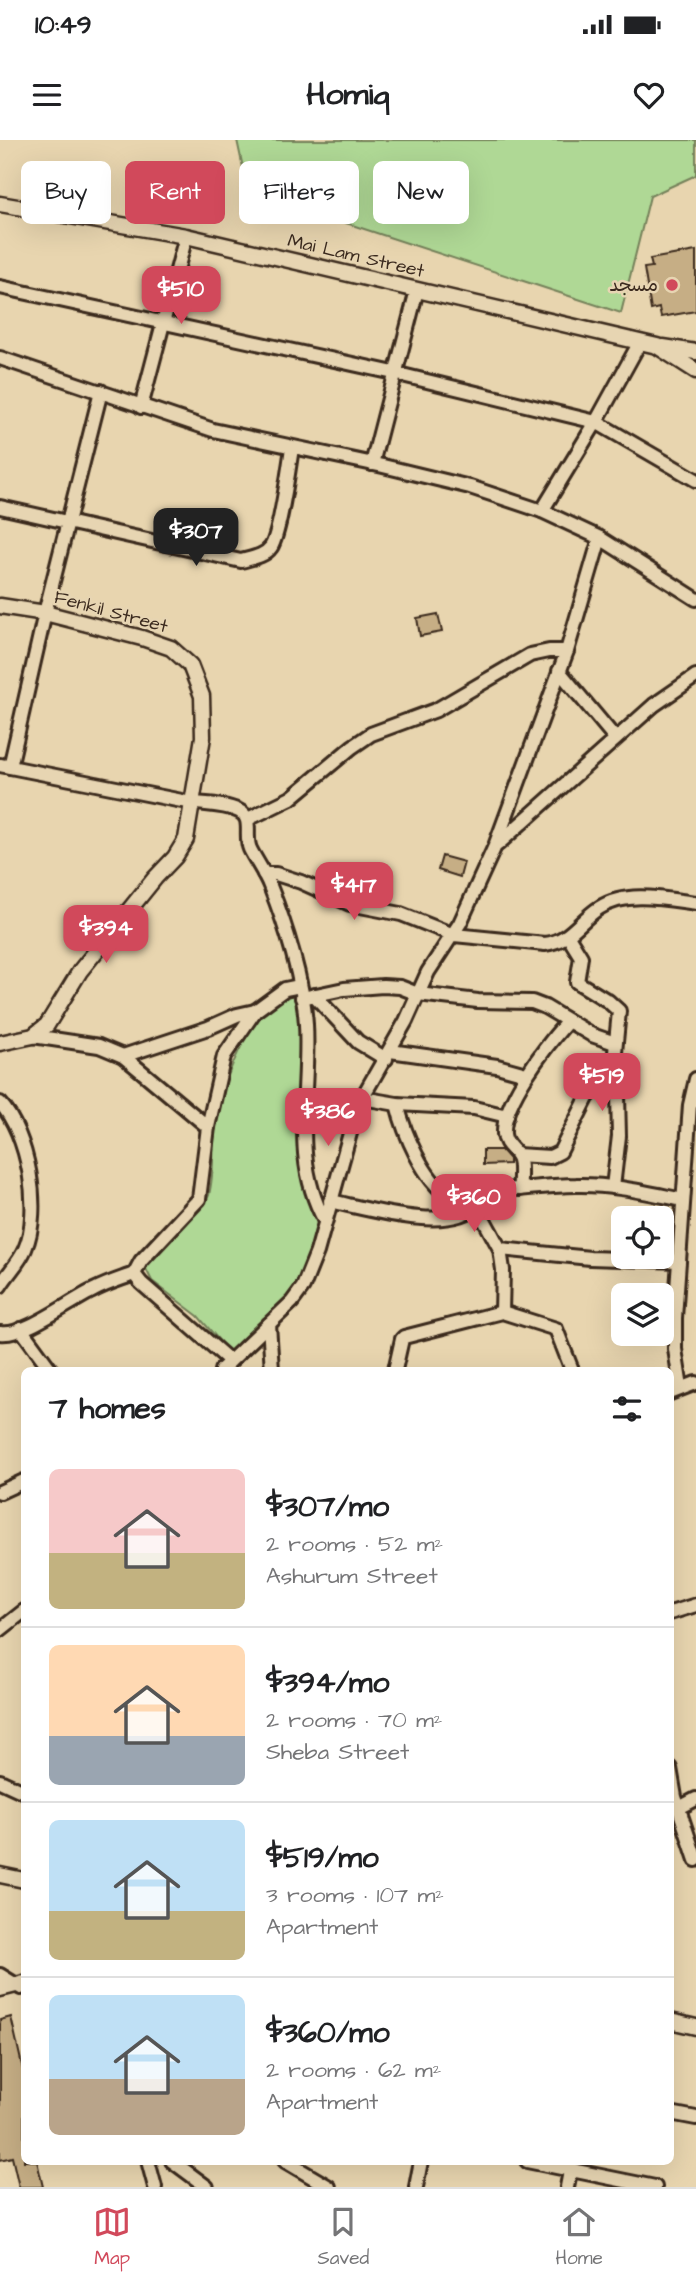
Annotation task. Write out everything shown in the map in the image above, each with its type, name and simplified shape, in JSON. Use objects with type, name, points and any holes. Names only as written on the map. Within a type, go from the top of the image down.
[{"type":"street","name":"Mai Lam Street","points":[[0,204],[186,236],[657,346],[696,371]]},
{"type":"street","points":[[141,407],[186,236]]},
{"type":"street","points":[[0,287],[394,373],[596,422],[696,480]]},
{"type":"street","points":[[372,464],[417,290]]},
{"type":"street","points":[[542,511],[640,342]]},
{"type":"street","points":[[657,346],[696,352]]},
{"type":"street","points":[[0,358],[213,430],[470,487],[542,511],[600,538],[696,599]]},
{"type":"street","points":[[101,391],[5,766],[194,803],[228,807],[240,811],[248,819],[248,844],[270,884],[305,993],[304,1147],[309,1182],[325,1221]]},
{"type":"street","points":[[0,507],[241,561],[259,556],[272,546],[281,515],[292,448]]},
{"type":"street","points":[[134,1274],[225,1366],[292,1302],[303,1287],[317,1252],[362,1098],[388,1055],[428,972],[453,935],[495,846],[567,651],[600,538]]},
{"type":"street","name":"Fenkil Street","points":[[0,606],[45,613],[171,648],[190,665],[202,696],[204,737],[186,839],[175,857],[80,971],[47,1026],[33,1037]]},
{"type":"street","points":[[248,819],[291,799],[371,734],[436,710],[530,655],[567,651]]},
{"type":"street","points":[[559,671],[615,738]]},
{"type":"street","points":[[495,846],[654,705],[696,676]]},
{"type":"street","points":[[264,874],[276,874],[301,882],[350,904],[401,914],[453,935],[545,944],[568,936],[599,908],[619,900],[633,898],[696,903]]},
{"type":"street","points":[[568,936],[581,957],[577,982],[619,1011],[614,1063],[619,1127],[613,1187]]},
{"type":"street","points":[[0,1333],[22,1329],[95,1289],[134,1274],[141,1261],[200,1199],[208,1128],[224,1056],[255,1011],[285,989],[305,993],[400,986],[418,994],[493,1002],[519,1000],[545,1007],[592,1035],[615,1043]]},
{"type":"street","points":[[305,993],[358,1042],[388,1055],[496,1066],[526,1074]]},
{"type":"street","points":[[123,1056],[255,1011]]},
{"type":"street","points":[[520,1189],[517,1154],[505,1140],[507,1116],[526,1074],[567,1022]]},
{"type":"street","points":[[0,1043],[33,1037],[99,1046],[123,1056],[208,1128]]},
{"type":"street","points":[[517,1154],[550,1157],[560,1152],[587,1098],[614,1063]]},
{"type":"street","points":[[696,1079],[690,1105],[679,1261],[676,1390],[696,1383]]},
{"type":"street","points":[[362,1098],[397,1104],[474,1108],[507,1116]]},
{"type":"street","points":[[0,1103],[11,1114],[22,1140],[32,1199],[25,1249],[0,1286]]},
{"type":"street","points":[[397,1104],[403,1128],[421,1163],[435,1182],[448,1196],[474,1201]]},
{"type":"street","points":[[0,1124],[11,1114]]},
{"type":"street","points":[[330,1202],[404,1216],[447,1218],[468,1213],[474,1201],[494,1190],[576,1185],[613,1187],[683,1200]]},
{"type":"street","points":[[474,1201],[500,1249],[503,1270],[502,1312]]},
{"type":"street","points":[[500,1249],[590,1258],[679,1261]]},
{"type":"street","points":[[396,1367],[401,1339],[404,1336],[502,1312],[556,1329],[571,1367]]},
{"type":"street","points":[[269,1324],[272,1367]]},
{"type":"street","points":[[22,1329],[49,1367]]},
{"type":"street","points":[[0,1492],[21,1482]]},
{"type":"street","points":[[674,1612],[696,1605]]},
{"type":"street","points":[[0,1630],[21,1613]]},
{"type":"street","points":[[0,1781],[21,1791]]},
{"type":"street","points":[[696,1799],[675,1799],[696,1860]]},
{"type":"street","points":[[0,1875],[21,1879]]},
{"type":"street","points":[[0,1975],[21,1986]]},
{"type":"street","points":[[0,1989],[21,1986]]},
{"type":"street","points":[[674,2022],[696,2028]]},
{"type":"street","points":[[674,2114],[696,2118]]},
{"type":"street","points":[[149,2165],[155,2187]]},
{"type":"street","points":[[177,2165],[207,2187]]},
{"type":"street","points":[[293,2165],[329,2187]]},
{"type":"street","points":[[416,2187],[420,2165]]},
{"type":"street","points":[[567,2187],[571,2166],[655,2187]]},
{"type":"green space","points":[[237,140],[696,140],[696,175],[650,196],[621,313],[349,224],[359,224],[359,161],[242,161]]},
{"type":"green space","points":[[301,992],[304,1139],[320,1242],[298,1294],[230,1353],[198,1316],[152,1281],[145,1267],[209,1195],[219,1104],[233,1063],[244,1042],[269,1007],[285,996]]},
{"type":"building","name":"مسجد","points":[[696,251],[696,311],[661,317],[659,308],[651,310],[644,268],[652,267],[650,259]]},
{"type":"building","points":[[438,614],[442,632],[420,636],[417,618]]},
{"type":"building","points":[[442,856],[464,862],[460,877],[438,870]]},
{"type":"building","points":[[483,1150],[501,1150],[509,1159],[509,1164],[483,1165]]},
{"type":"building","points":[[11,2017],[21,2061],[21,2165],[38,2165],[43,2187],[19,2187],[12,2157],[0,2160],[0,2020]]},
{"type":"place","name":"مسجد","points":[[672,285]]}]
